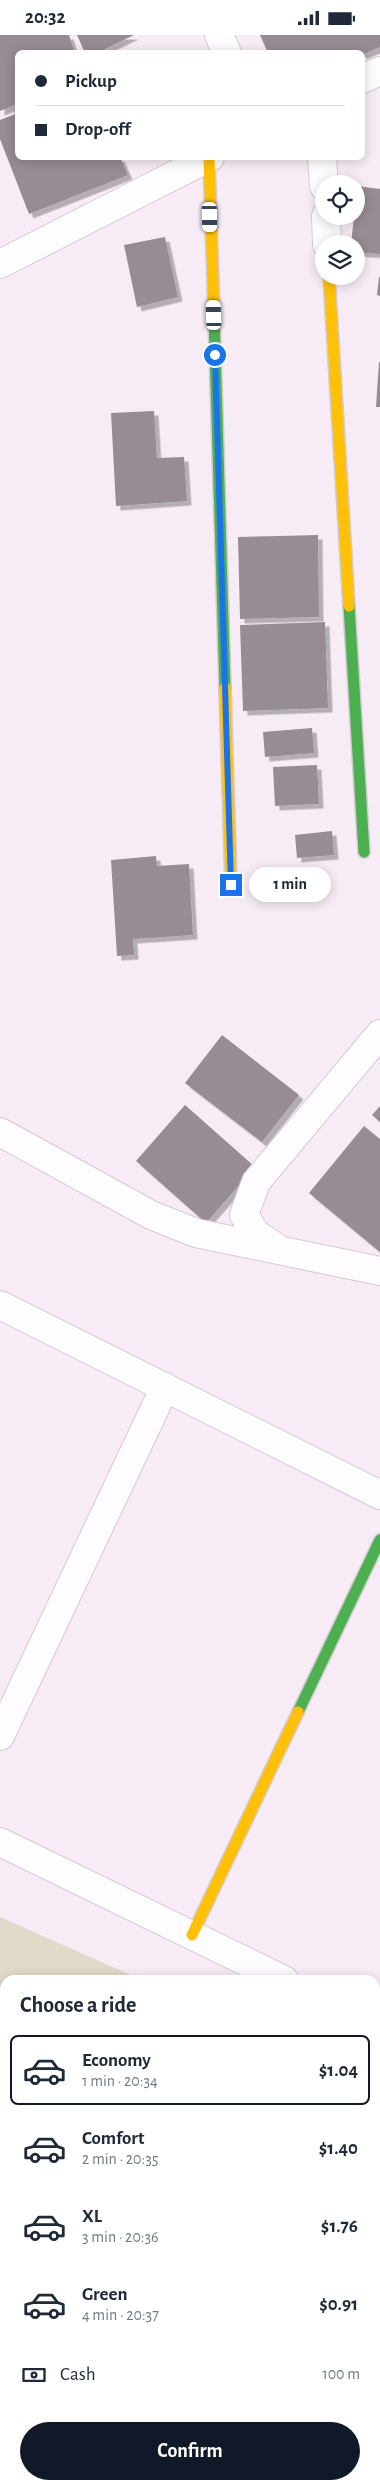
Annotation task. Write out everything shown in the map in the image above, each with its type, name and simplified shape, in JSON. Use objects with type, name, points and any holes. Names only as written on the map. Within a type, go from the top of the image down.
[{"type":"street","points":[[219,35],[225,50]]},
{"type":"street","points":[[365,78],[380,71]]},
{"type":"street","points":[[0,264],[205,160]]},
{"type":"street","points":[[209,160],[231,885]]},
{"type":"street","points":[[322,160],[323,175]]},
{"type":"street","points":[[330,285],[364,853]]},
{"type":"street","points":[[278,1248],[256,1234],[244,1215],[256,1182],[380,1034]]},
{"type":"street","points":[[0,1132],[151,1215],[196,1233],[278,1248],[380,1271]]},
{"type":"street","points":[[0,1305],[380,1495]]},
{"type":"street","points":[[0,1736],[165,1387]]},
{"type":"street","points":[[192,1935],[380,1540]]},
{"type":"street","points":[[0,1842],[274,1975]]},
{"type":"shaded area","points":[[0,1917],[131,1975],[0,1975]]},
{"type":"building","points":[[0,35],[69,35],[74,50],[15,50],[15,105],[0,111]]},
{"type":"building","points":[[77,35],[134,35],[103,50],[84,50]]},
{"type":"building","points":[[260,35],[380,35],[380,47],[365,54],[365,50],[267,50]]},
{"type":"building","points":[[15,114],[15,160],[121,160],[128,175],[29,214],[0,139],[0,120]]},
{"type":"building","points":[[365,187],[380,189],[380,254],[365,253],[365,235],[352,235],[353,225],[365,225]]},
{"type":"building","points":[[165,237],[178,297],[137,307],[124,245]]},
{"type":"building","points":[[380,277],[380,296],[377,295]]},
{"type":"building","points":[[379,362],[380,407],[376,407]]},
{"type":"building","points":[[154,411],[157,458],[184,457],[187,501],[116,506],[111,413]]},
{"type":"building","points":[[318,535],[319,617],[240,619],[238,537]]},
{"type":"building","points":[[325,622],[328,708],[243,711],[240,625]]},
{"type":"building","points":[[312,728],[314,753],[265,757],[263,732]]},
{"type":"building","points":[[317,765],[319,804],[275,806],[273,767]]},
{"type":"building","points":[[332,831],[334,855],[297,858],[295,835]]},
{"type":"building","points":[[156,856],[157,866],[189,864],[193,935],[133,939],[134,955],[117,956],[111,860]]},
{"type":"building","points":[[222,1035],[299,1095],[262,1142],[185,1083]]},
{"type":"building","points":[[185,1105],[255,1167],[206,1223],[136,1161]]},
{"type":"building","points":[[380,1106],[380,1122],[372,1115]]},
{"type":"building","points":[[364,1126],[380,1139],[380,1252],[309,1193]]},
{"type":"traffic: fast","points":[[214,315],[225,688]]},
{"type":"traffic: fast","points":[[349,606],[364,852]]},
{"type":"traffic: fast","points":[[298,1712],[380,1540]]},
{"type":"traffic: slow","points":[[209,160],[214,315]]},
{"type":"traffic: slow","points":[[330,285],[349,606]]},
{"type":"traffic: slow","points":[[225,688],[231,885]]},
{"type":"traffic: slow","points":[[192,1935],[298,1712]]},
{"type":"route","points":[[215,355],[231,885]]}]
